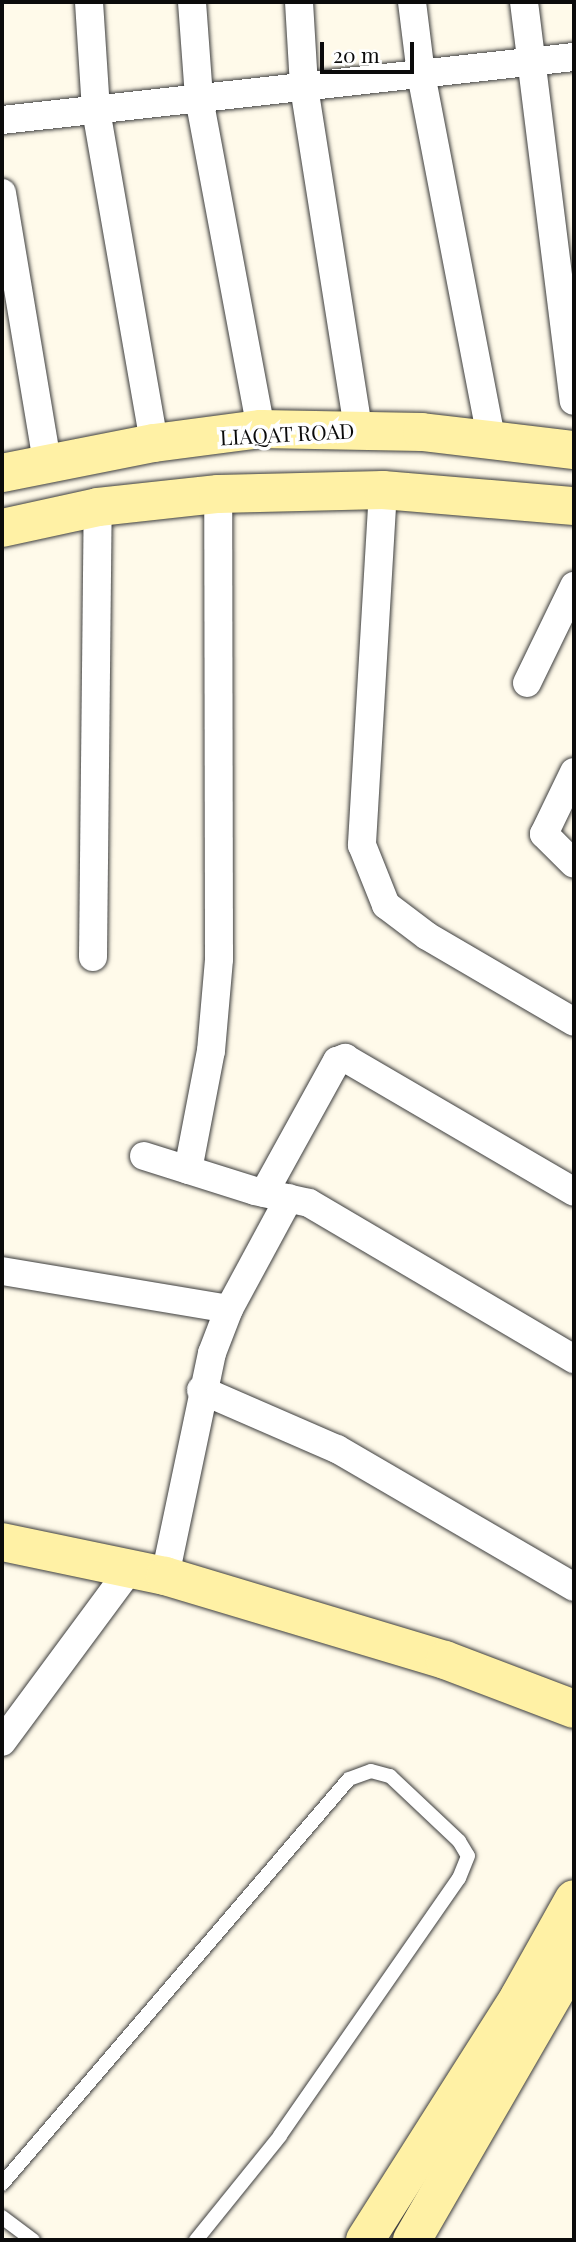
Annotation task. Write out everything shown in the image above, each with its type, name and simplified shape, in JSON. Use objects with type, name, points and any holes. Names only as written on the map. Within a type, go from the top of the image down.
[{"type":"street","points":[[89,2],[96,110],[154,443]]},
{"type":"street","points":[[192,2],[199,98],[261,429]]},
{"type":"street","points":[[299,2],[304,87],[358,428]]},
{"type":"street","points":[[412,2],[421,74],[491,438]]},
{"type":"street","points":[[524,2],[574,401]]},
{"type":"street","points":[[2,120],[574,57]]},
{"type":"street","points":[[2,193],[47,463]]},
{"type":"street","name":"LIAQAT ROAD","points":[[2,473],[154,443],[261,429],[358,428],[491,438],[574,450]]},
{"type":"street","points":[[383,490],[362,845],[386,905],[427,936],[574,1022]]},
{"type":"street","points":[[2,528],[98,508],[218,494],[383,490],[574,506]]},
{"type":"street","points":[[188,1170],[211,1051],[219,958],[218,494]]},
{"type":"street","points":[[93,957],[98,508]]},
{"type":"street","points":[[527,683],[574,586]]},
{"type":"street","points":[[574,772],[544,834],[574,864]]},
{"type":"street","points":[[2,1742],[147,1572],[201,1390],[229,1309],[337,1061],[345,1058],[574,1192]]},
{"type":"street","points":[[144,1156],[276,1196],[309,1202],[574,1359]]},
{"type":"street","points":[[2,1271],[229,1309]]},
{"type":"street","points":[[201,1390],[337,1450],[574,1587]]},
{"type":"street","points":[[2,1542],[147,1572],[445,1660],[574,1709]]},
{"type":"street","points":[[365,2240],[519,1997],[574,1899]]},
{"type":"street","points":[[412,2240],[574,1959]]},
{"type":"lane","points":[[2,2184],[349,1779],[371,1771],[390,1776],[458,1841],[468,1856],[459,1878],[280,2136],[196,2240]]},
{"type":"lane","points":[[2,2217],[33,2240]]}]
